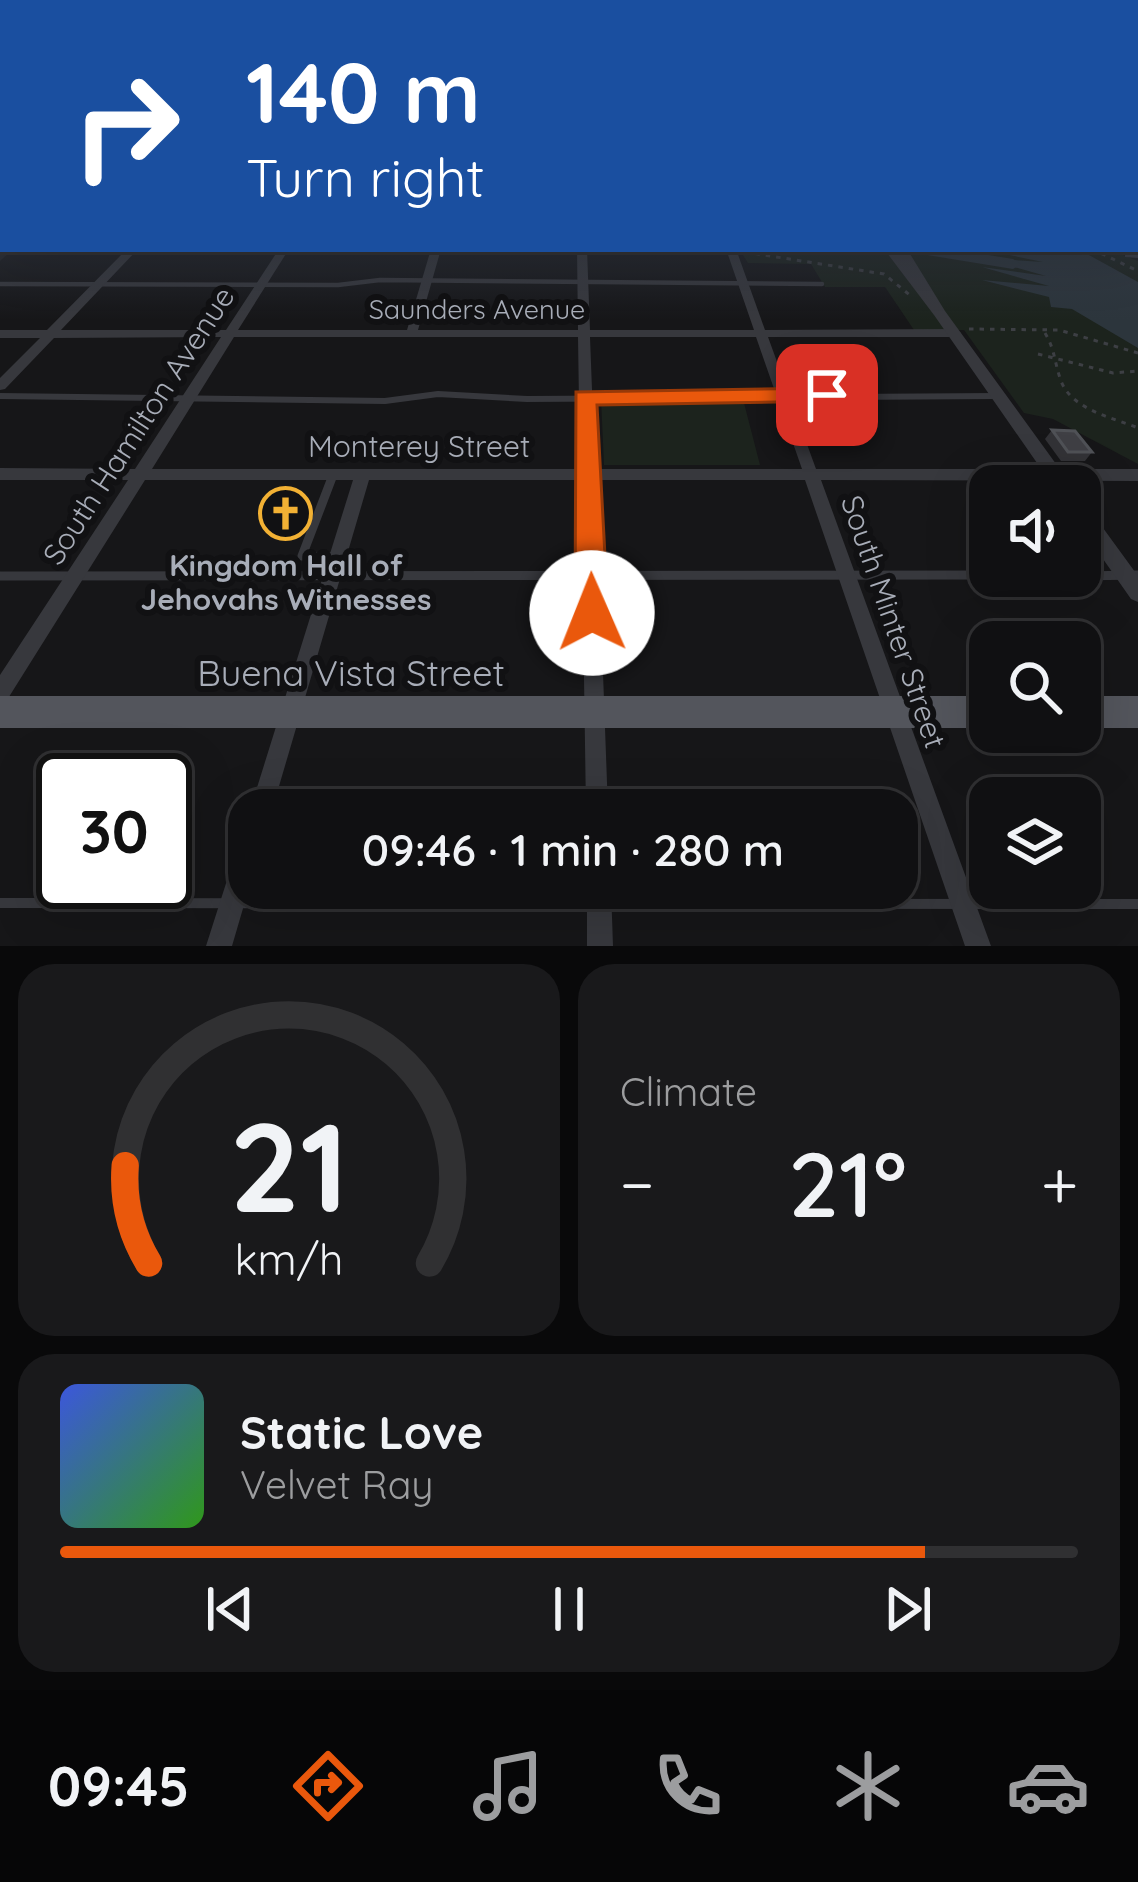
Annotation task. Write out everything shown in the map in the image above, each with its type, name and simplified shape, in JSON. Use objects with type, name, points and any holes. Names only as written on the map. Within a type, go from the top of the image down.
[{"type":"main road","name":"Buena Vista Street","points":[[0,712],[969,712]]},
{"type":"main road","points":[[1101,712],[1138,712]]},
{"type":"street","points":[[0,386],[130,252]]},
{"type":"street","name":"South Hamilton Avenue","points":[[0,693],[282,252]]},
{"type":"street","points":[[411,334],[435,252]]},
{"type":"street","points":[[582,252],[596,789]]},
{"type":"street","name":"South Minter Street","points":[[732,252],[978,946]]},
{"type":"street","points":[[900,255],[939,312],[960,331],[1048,465]]},
{"type":"street","name":"Saunders Avenue","points":[[0,334],[960,331]]},
{"type":"street","points":[[268,789],[363,473]]},
{"type":"street","name":"Monterey Street","points":[[0,474],[969,478]]},
{"type":"street","name":"Monterey Street","points":[[1101,477],[1138,475]]},
{"type":"street","points":[[1101,539],[1134,582]]},
{"type":"street","points":[[219,946],[230,909]]},
{"type":"street","points":[[599,909],[600,946]]},
{"type":"lane","points":[[0,284],[380,280],[822,284]]},
{"type":"lane","points":[[0,396],[385,401],[452,390],[527,399],[999,396]]},
{"type":"lane","points":[[333,474],[302,556],[337,566]]},
{"type":"lane","points":[[0,575],[337,566],[591,575],[969,575]]},
{"type":"lane","points":[[1101,578],[1134,582]]},
{"type":"lane","points":[[0,903],[228,904]]},
{"type":"lane","points":[[918,905],[1138,904]]},
{"type":"path","points":[[749,252],[884,274],[905,293],[918,297]]},
{"type":"path","points":[[1098,252],[1138,271]]},
{"type":"path","points":[[960,331],[1075,332],[1138,352]]},
{"type":"path","points":[[1043,331],[1053,340],[1057,380],[1069,394],[1138,428]]},
{"type":"path","points":[[1038,354],[1113,373],[1138,371]]},
{"type":"shaded area","points":[[741,252],[1115,252],[1138,261],[1138,464],[1053,419],[1024,413],[964,330],[914,330],[885,287],[825,287],[811,264],[748,263]]},
{"type":"shaded area","points":[[995,252],[1083,252],[1138,282],[1138,348],[1072,309],[1051,307],[1049,297],[982,280],[1049,286],[982,267],[1046,276],[982,258],[1043,262]]},
{"type":"shaded area","points":[[601,398],[743,399],[760,465],[604,465]]},
{"type":"building","points":[[1052,430],[1075,431],[1092,452],[1068,452]]},
{"type":"waterway","points":[[939,252],[1013,264]]},
{"type":"place","name":"Kingdom Hall of Jehovahs Witnesses","points":[[286,514]]},
{"type":"route","points":[[592,613],[585,397],[827,395]]}]
